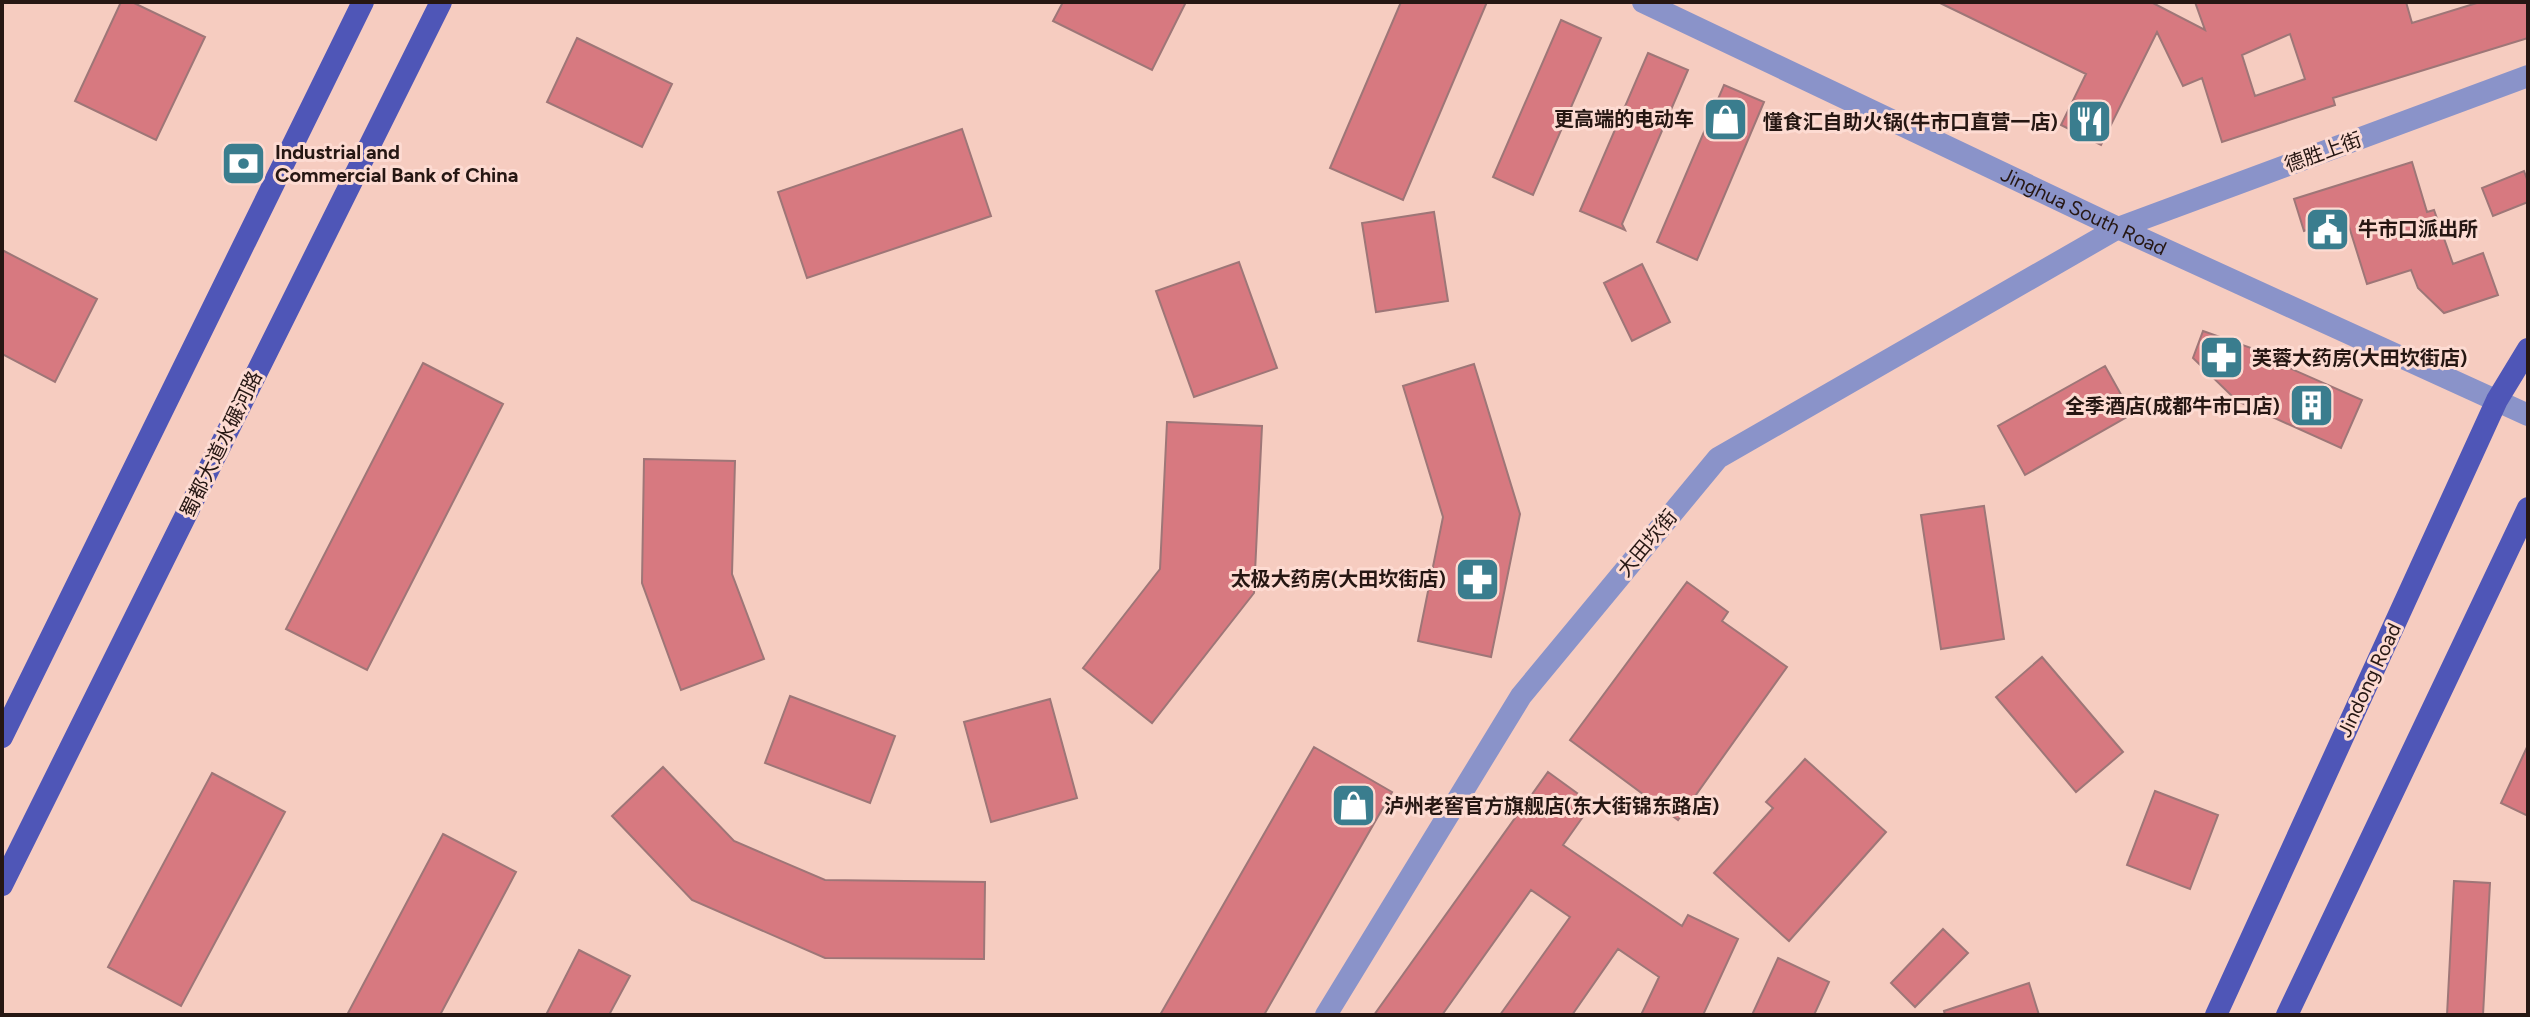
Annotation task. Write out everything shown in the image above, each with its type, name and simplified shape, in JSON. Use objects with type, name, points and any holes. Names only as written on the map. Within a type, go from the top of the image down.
[{"type":"main road","points":[[2,737],[363,2]]},
{"type":"main road","name":"蜀都大道水碾河路","points":[[2,885],[441,2]]},
{"type":"main road","name":"Jindong Road","points":[[2216,1015],[2497,400],[2528,349]]},
{"type":"main road","points":[[2287,1015],[2528,508]]},
{"type":"street","name":"Jinghua South Road","points":[[1643,2],[2118,228],[2528,415]]},
{"type":"street","name":"德胜上街","points":[[2118,228],[2528,76]]},
{"type":"street","name":"大田坎街","points":[[1326,1015],[1521,696],[1718,458],[2118,228]]},
{"type":"building","points":[[121,2],[132,2],[205,37],[156,140],[75,101]]},
{"type":"building","points":[[1063,2],[1186,2],[1152,70],[1053,21]]},
{"type":"building","points":[[1401,2],[1487,2],[1403,200],[1330,168]]},
{"type":"building","points":[[1938,2],[2151,2],[2205,30],[2195,2],[2406,2],[2412,23],[2480,2],[2528,2],[2528,38],[2333,98],[2335,105],[2222,142],[2202,78],[2183,86],[2157,32],[2101,145],[2061,125],[2086,74]],"holes":[[[2290,34],[2305,79],[2255,96],[2242,55]]]},
{"type":"building","points":[[1561,20],[1601,38],[1533,195],[1493,177]]},
{"type":"building","points":[[577,38],[672,84],[642,147],[547,102]]},
{"type":"building","points":[[1648,53],[1688,70],[1622,224],[1625,230],[1580,211]]},
{"type":"building","points":[[1724,85],[1764,102],[1697,260],[1657,242]]},
{"type":"building","points":[[962,129],[991,216],[807,278],[778,192]]},
{"type":"building","points":[[2412,162],[2427,212],[2434,210],[2453,264],[2483,253],[2498,295],[2444,313],[2418,288],[2411,270],[2367,284],[2346,217],[2304,231],[2294,199]]},
{"type":"building","points":[[2524,171],[2528,182],[2528,202],[2493,216],[2482,188]]},
{"type":"building","points":[[1434,212],[1448,301],[1376,312],[1362,223]]},
{"type":"building","points":[[2,250],[97,299],[55,382],[2,354]]},
{"type":"building","points":[[1239,262],[1277,368],[1194,397],[1156,291]]},
{"type":"building","points":[[1642,264],[1670,322],[1632,341],[1604,283]]},
{"type":"building","points":[[2203,331],[2254,349],[2253,352],[2362,400],[2341,448],[2237,401],[2193,358]]},
{"type":"building","points":[[423,363],[503,404],[367,670],[286,629]]},
{"type":"building","points":[[1474,364],[1520,514],[1491,657],[1418,641],[1443,517],[1403,386]]},
{"type":"building","points":[[2105,366],[2132,414],[2025,475],[1998,426]]},
{"type":"building","points":[[1167,422],[1262,426],[1254,593],[1152,723],[1083,668],[1160,569]]},
{"type":"building","points":[[644,459],[735,461],[732,574],[764,659],[681,690],[642,583]]},
{"type":"building","points":[[1984,506],[2004,639],[1941,649],[1921,515]]},
{"type":"building","points":[[1687,582],[1728,612],[1722,621],[1787,667],[1678,820],[1570,740]]},
{"type":"building","points":[[2042,657],[2123,752],[2076,792],[1996,697]]},
{"type":"building","points":[[790,696],[895,736],[870,803],[765,763]]},
{"type":"building","points":[[1050,699],[1077,798],[991,822],[964,722]]},
{"type":"building","points":[[2528,745],[2528,816],[2501,803]]},
{"type":"building","points":[[1314,747],[1392,792],[1264,1015],[1160,1015]]},
{"type":"building","points":[[1805,759],[1886,832],[1789,941],[1714,873],[1773,808],[1766,802]]},
{"type":"building","points":[[663,767],[734,841],[825,880],[985,882],[984,959],[825,958],[692,900],[612,816]]},
{"type":"building","points":[[1548,772],[1592,804],[1563,845],[1682,926],[1688,915],[1738,939],[1703,1015],[1641,1015],[1659,977],[1618,949],[1572,1015],[1500,1015],[1570,917],[1531,890],[1442,1015],[1374,1015]]},
{"type":"building","points":[[212,773],[285,812],[181,1006],[108,967]]},
{"type":"building","points":[[2155,791],[2218,815],[2190,889],[2127,865]]},
{"type":"building","points":[[443,834],[516,872],[440,1015],[347,1015]]},
{"type":"building","points":[[2454,881],[2490,883],[2483,1015],[2447,1015]]},
{"type":"building","points":[[1943,929],[1968,953],[1915,1007],[1891,983]]},
{"type":"building","points":[[579,950],[630,976],[609,1015],[546,1015]]},
{"type":"building","points":[[1778,958],[1829,982],[1814,1015],[1752,1015]]},
{"type":"building","points":[[2029,983],[2039,1015],[1945,1015],[1944,1011]]},
{"type":"place","name":"更高端的电动车","points":[[1725,119]]},
{"type":"place","name":"懂食汇自助火锅(牛市口直营一店)","points":[[2089,122]]},
{"type":"place","name":"Industrial and Commercial Bank of China","points":[[244,164]]},
{"type":"place","name":"牛市口派出所","points":[[2327,229]]},
{"type":"place","name":"芙蓉大药房(大田坎街店)","points":[[2221,358]]},
{"type":"place","name":"全季酒店(成都牛市口店)","points":[[2311,406]]},
{"type":"place","name":"太极大药房(大田坎街店)","points":[[1477,579]]},
{"type":"place","name":"泸州老窖官方旗舰店(东大街锦东路店)","points":[[1353,806]]}]
